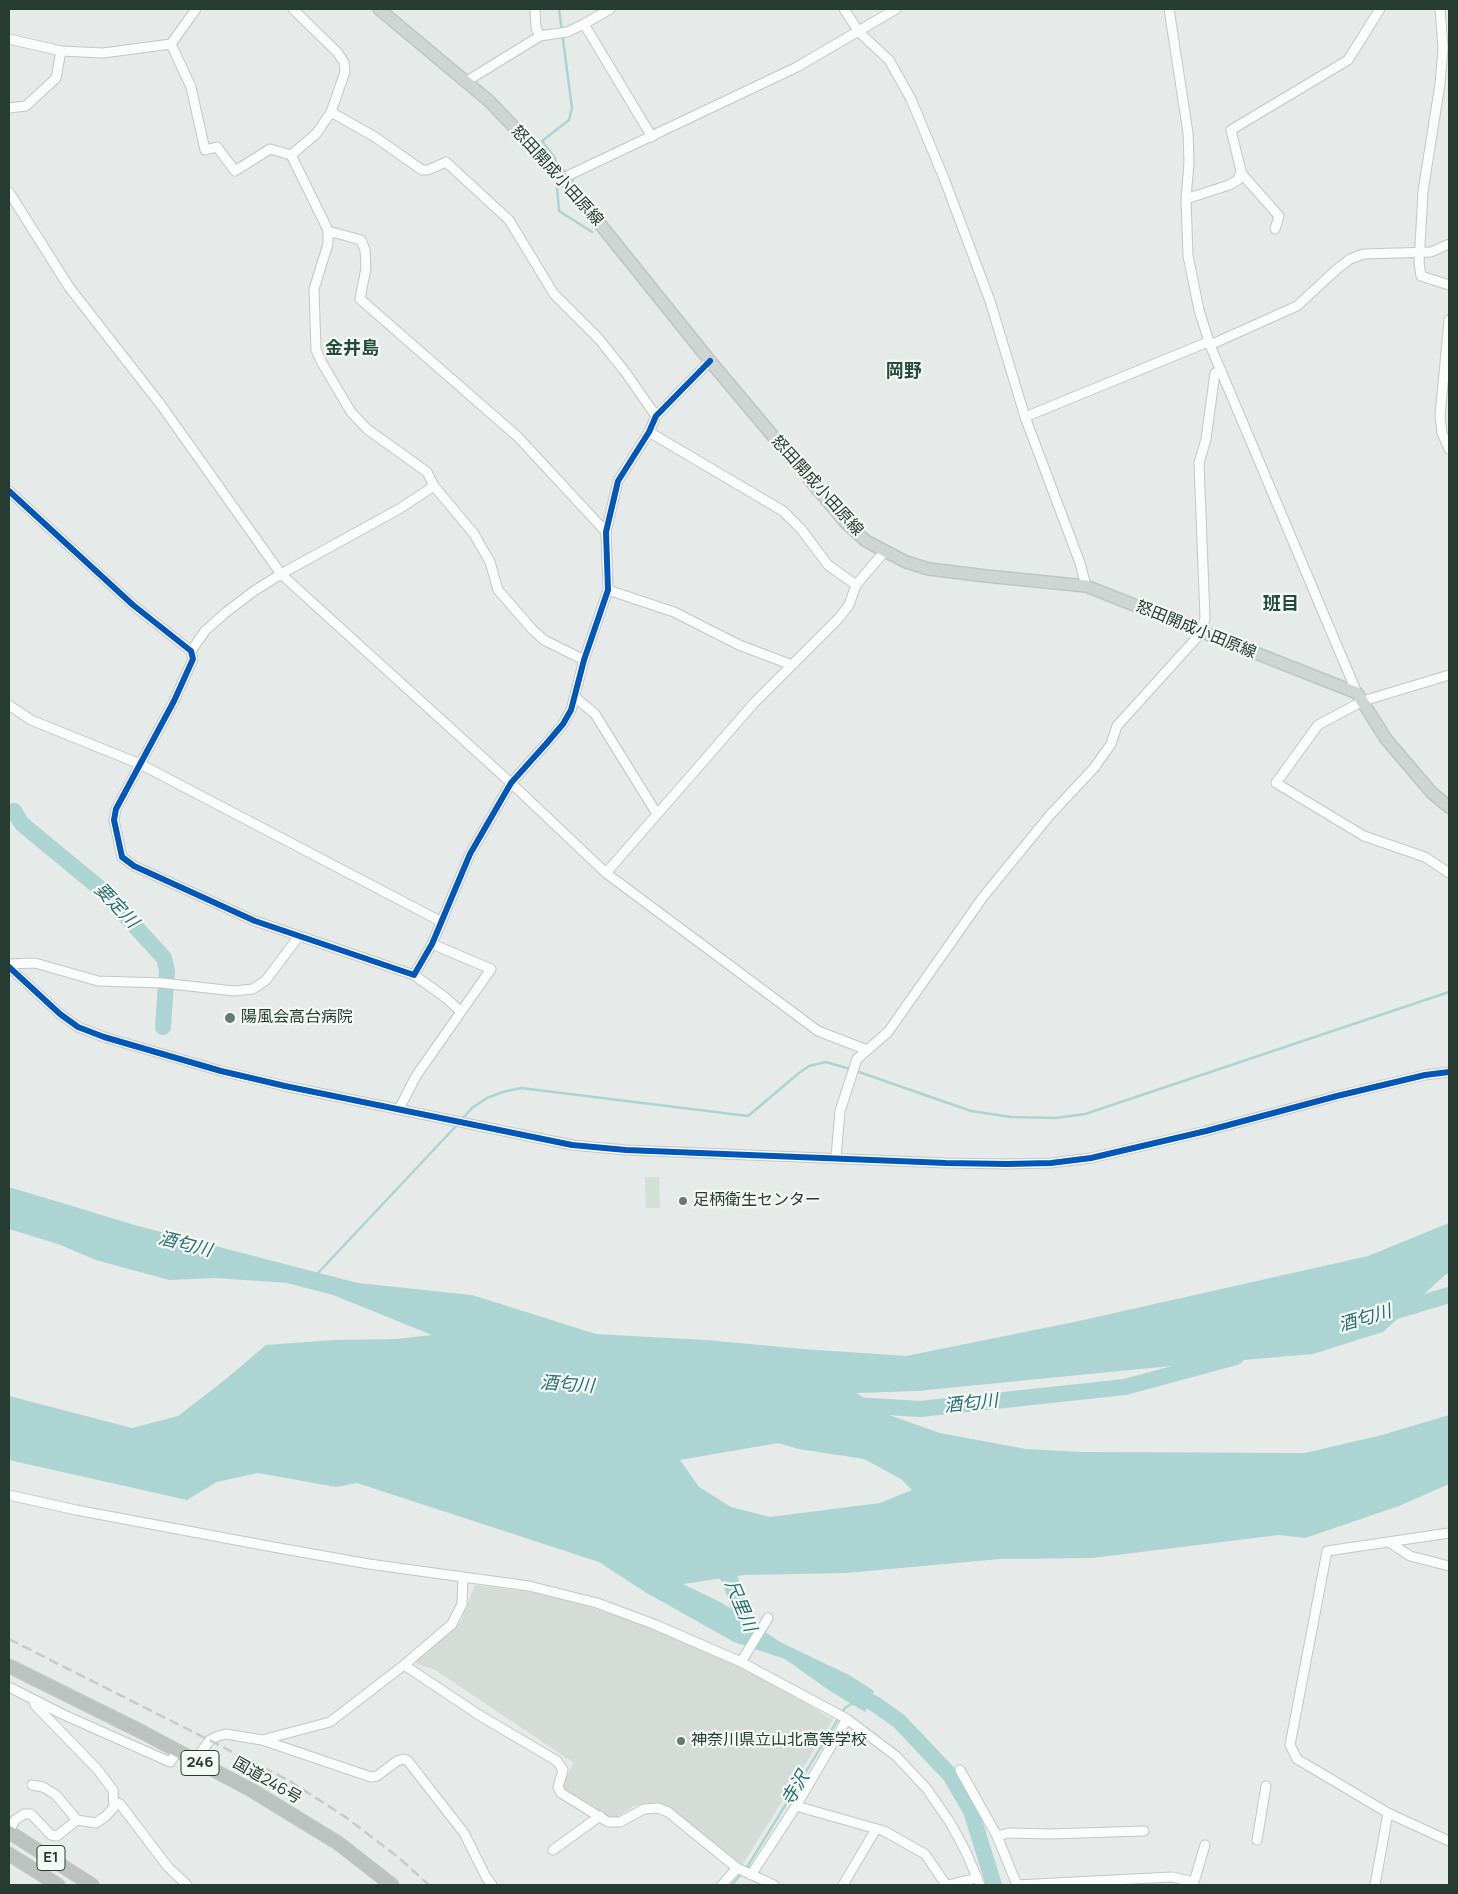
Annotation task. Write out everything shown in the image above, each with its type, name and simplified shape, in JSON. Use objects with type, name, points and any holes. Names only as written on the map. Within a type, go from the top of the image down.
[{"type":"highway","name":"国道246号","points":[[9,1666],[253,1791],[338,1843],[378,1881],[392,1885]]},
{"type":"highway","name":"E1","points":[[9,1831],[92,1885]]},
{"type":"highway","name":"E1","points":[[9,1854],[58,1885]]},
{"type":"main road","name":"怒田開成小田原線","points":[[379,9],[489,101],[562,177],[710,361],[846,523],[866,541],[906,562],[929,569],[1086,586],[1360,697]]},
{"type":"main road","points":[[1360,697],[1386,739],[1432,794],[1449,807]]},
{"type":"street","points":[[9,39],[61,51],[104,53],[171,44],[196,9]]},
{"type":"street","points":[[291,155],[316,134],[331,112],[346,72],[344,62],[337,52],[293,9]]},
{"type":"street","points":[[535,9],[536,28],[540,36]]},
{"type":"street","points":[[467,81],[540,36],[567,32],[610,9]]},
{"type":"street","points":[[844,9],[859,32],[889,60],[910,99],[945,181],[990,301],[1025,417],[1080,563],[1086,586]]},
{"type":"street","points":[[562,177],[797,67],[896,9]]},
{"type":"street","points":[[1170,9],[1188,133],[1189,162],[1186,198],[1188,256],[1199,310],[1209,343],[1360,697]]},
{"type":"street","points":[[1275,229],[1279,216],[1241,173],[1231,130],[1348,60],[1380,9]]},
{"type":"street","points":[[1440,9],[1443,48],[1440,84],[1424,184],[1420,252],[1421,276],[1449,285]]},
{"type":"street","points":[[584,24],[652,136]]},
{"type":"street","points":[[171,44],[191,87],[205,150],[217,147],[235,171],[270,149],[291,155],[328,231],[328,244],[314,289],[316,350],[351,412],[366,428],[427,472],[434,486],[474,534],[490,562],[498,590],[521,616],[544,640],[584,660]]},
{"type":"street","points":[[9,108],[26,106],[56,78],[61,51]]},
{"type":"street","points":[[331,112],[375,137],[422,170],[428,170],[446,162],[509,220],[554,294],[599,339],[656,416]]},
{"type":"street","points":[[1186,198],[1235,183],[1241,176],[1241,173]]},
{"type":"street","points":[[9,192],[69,287],[161,406],[281,574],[511,783],[606,873],[818,1031],[866,1050]]},
{"type":"street","points":[[328,231],[361,240],[365,250],[366,268],[360,299],[518,437],[606,532]]},
{"type":"street","points":[[1025,417],[1282,314],[1297,306],[1350,259],[1364,254],[1431,252],[1449,244]]},
{"type":"street","points":[[1449,320],[1440,416],[1442,433],[1449,449]]},
{"type":"street","points":[[414,975],[432,944],[470,854],[511,783],[563,724],[576,698],[584,660],[608,590],[606,532],[618,482],[649,432],[656,416],[710,361]]},
{"type":"street","points":[[836,1157],[840,1111],[856,1059],[888,1032],[983,897],[1050,815],[1094,768],[1111,744],[1117,726],[1201,632],[1205,618],[1199,464],[1206,439],[1214,373],[1221,370]]},
{"type":"street","points":[[649,432],[783,512],[801,529],[828,565],[856,585]]},
{"type":"street","points":[[434,486],[399,508],[281,574],[225,613],[206,631],[191,651],[192,660],[174,701],[116,809],[114,820],[122,857],[134,866],[255,921],[414,975],[446,998],[461,1012]]},
{"type":"street","points":[[9,491],[133,605],[191,651]]},
{"type":"street","points":[[606,873],[754,703],[839,618],[849,605],[856,585],[884,552]]},
{"type":"street","points":[[608,590],[674,612],[739,644],[792,665]]},
{"type":"street","points":[[1449,675],[1360,697],[1318,725],[1276,783],[1364,836],[1425,857],[1449,873]]},
{"type":"street","points":[[576,698],[595,714],[657,814]]},
{"type":"street","points":[[9,706],[31,720],[140,764],[442,922]]},
{"type":"street","points":[[9,966],[35,963],[98,981],[162,983],[234,991],[252,989],[266,980],[299,936]]},
{"type":"street","points":[[399,1109],[416,1076],[491,969],[432,944]]},
{"type":"street","points":[[9,966],[60,1014],[78,1027],[222,1071],[572,1144],[626,1150],[1007,1164],[1051,1163],[1091,1158],[1206,1131],[1337,1096],[1425,1075],[1449,1072]]},
{"type":"street","points":[[9,1495],[76,1510],[369,1564],[529,1586],[596,1603],[656,1625],[741,1662],[847,1718],[896,1756],[927,1789],[951,1824],[978,1882],[947,1885],[925,1854],[884,1831],[796,1806]]},
{"type":"street","points":[[1449,1533],[1327,1551],[1290,1745],[1298,1759],[1388,1813],[1449,1841]]},
{"type":"street","points":[[1389,1542],[1410,1556],[1449,1566]]},
{"type":"street","points":[[262,1740],[330,1722],[404,1665],[452,1624],[462,1604],[463,1577]]},
{"type":"street","points":[[741,1662],[768,1618]]},
{"type":"street","points":[[404,1665],[479,1715],[557,1761],[563,1770],[558,1787],[561,1793],[608,1822],[620,1822],[644,1809],[658,1808],[668,1812],[737,1868],[774,1885]]},
{"type":"street","points":[[9,1687],[170,1762],[178,1751]]},
{"type":"street","points":[[32,1785],[43,1786],[56,1795],[77,1820],[96,1823],[114,1807],[113,1790],[97,1769],[35,1705],[34,1700]]},
{"type":"street","points":[[752,1875],[796,1806],[847,1718]]},
{"type":"street","points":[[195,1760],[210,1740],[221,1734],[262,1740],[371,1777],[377,1776],[397,1761],[408,1760],[464,1833],[486,1878],[492,1885]]},
{"type":"street","points":[[960,1770],[997,1836],[1016,1885],[1172,1877],[1194,1882],[1205,1845]]},
{"type":"street","points":[[1256,1840],[1266,1786]]},
{"type":"street","points":[[114,1802],[120,1804],[168,1867],[187,1885]]},
{"type":"street","points":[[1376,1885],[1388,1813]]},
{"type":"street","points":[[9,1831],[16,1820],[24,1814],[31,1814],[51,1835],[57,1836],[77,1820]]},
{"type":"street","points":[[552,1850],[600,1816]]},
{"type":"street","points":[[843,1885],[876,1829]]},
{"type":"street","points":[[997,1836],[1009,1833],[1048,1834],[1144,1831]]},
{"type":"street","points":[[722,1885],[737,1868]]},
{"type":"shaded area","name":"神奈川県立山北高等学校","points":[[475,1585],[552,1595],[636,1622],[706,1651],[771,1682],[833,1720],[741,1867],[656,1804],[649,1803],[634,1806],[617,1817],[602,1816],[565,1791],[562,1785],[574,1763],[434,1669],[417,1664],[416,1660],[460,1623]]},
{"type":"green space","points":[[645,1177],[659,1177],[660,1208],[646,1208]]},
{"type":"water","points":[[9,1187],[138,1226],[358,1283],[472,1295],[596,1334],[706,1340],[906,1356],[1079,1321],[1368,1256],[1449,1223],[1449,1273],[1383,1332],[1313,1354],[917,1391],[857,1393],[889,1415],[940,1433],[1026,1449],[1081,1452],[1305,1453],[1382,1435],[1449,1415],[1449,1484],[1399,1506],[1305,1538],[1279,1535],[1092,1558],[1000,1559],[846,1573],[744,1575],[683,1584],[722,1603],[780,1642],[849,1675],[874,1691],[865,1712],[830,1691],[785,1659],[734,1642],[645,1592],[599,1562],[357,1483],[336,1487],[258,1473],[217,1482],[187,1500],[9,1460],[9,1396],[132,1428],[178,1416],[266,1345],[334,1340],[397,1339],[432,1335],[333,1295],[287,1283],[216,1278],[169,1280],[96,1260],[58,1244],[9,1229]],"holes":[[[778,1443],[799,1449],[864,1459],[901,1479],[912,1490],[880,1503],[770,1517],[731,1507],[699,1487],[680,1460]]]},
{"type":"waterway","points":[[555,163],[555,158],[542,141],[569,120],[572,108],[559,9]]},
{"type":"waterway","points":[[556,176],[559,211],[592,232]]},
{"type":"waterway","name":"要定川","points":[[14,811],[22,824],[102,890],[164,958],[167,970],[163,1027]]},
{"type":"waterway","points":[[856,1071],[971,1111],[1011,1117],[1056,1118],[1085,1114],[1449,992]]},
{"type":"waterway","points":[[462,1119],[472,1108],[487,1098],[521,1088],[748,1116],[809,1066],[826,1062],[850,1069]]},
{"type":"waterway","points":[[317,1274],[457,1125]]},
{"type":"waterway","name":"酒匂川","points":[[1389,1313],[1449,1295]]},
{"type":"waterway","name":"酒匂川","points":[[856,1405],[920,1409],[1125,1387],[1236,1357]]},
{"type":"waterway","name":"尺里川","points":[[716,1560],[730,1579],[743,1620],[751,1635]]},
{"type":"waterway","name":"尺里川","points":[[850,1691],[875,1704],[899,1721],[950,1775],[971,1811],[994,1885]]},
{"type":"waterway","name":"寺沢","points":[[746,1869],[845,1708],[854,1704]]},
{"type":"waterway","name":"寺沢","points":[[732,1885],[742,1873]]},
{"type":"railway","points":[[9,1639],[288,1780],[344,1816],[398,1857],[429,1885]]},
{"type":"cycle path","points":[[9,491],[133,605],[191,651],[193,659],[174,701],[116,809],[114,820],[122,857],[134,866],[255,921],[414,975],[432,944],[470,854],[511,783],[563,724],[571,710],[584,660],[608,590],[606,532],[618,481],[649,432],[656,416],[710,361]]},
{"type":"cycle path","points":[[9,967],[60,1014],[78,1027],[104,1037],[221,1071],[285,1086],[572,1145],[626,1150],[946,1163],[1051,1163],[1091,1158],[1206,1131],[1337,1096],[1425,1075],[1449,1072]]},
{"type":"place","name":"陽風会高台病院","points":[[230,1018]]},
{"type":"place","name":"足柄衛生センター","points":[[683,1201]]},
{"type":"place","name":"神奈川県立山北高等学校","points":[[681,1741]]},
{"type":"district","name":"金井島","points":[[352,349]]},
{"type":"district","name":"岡野","points":[[904,372]]},
{"type":"district","name":"班目","points":[[1281,605]]}]
